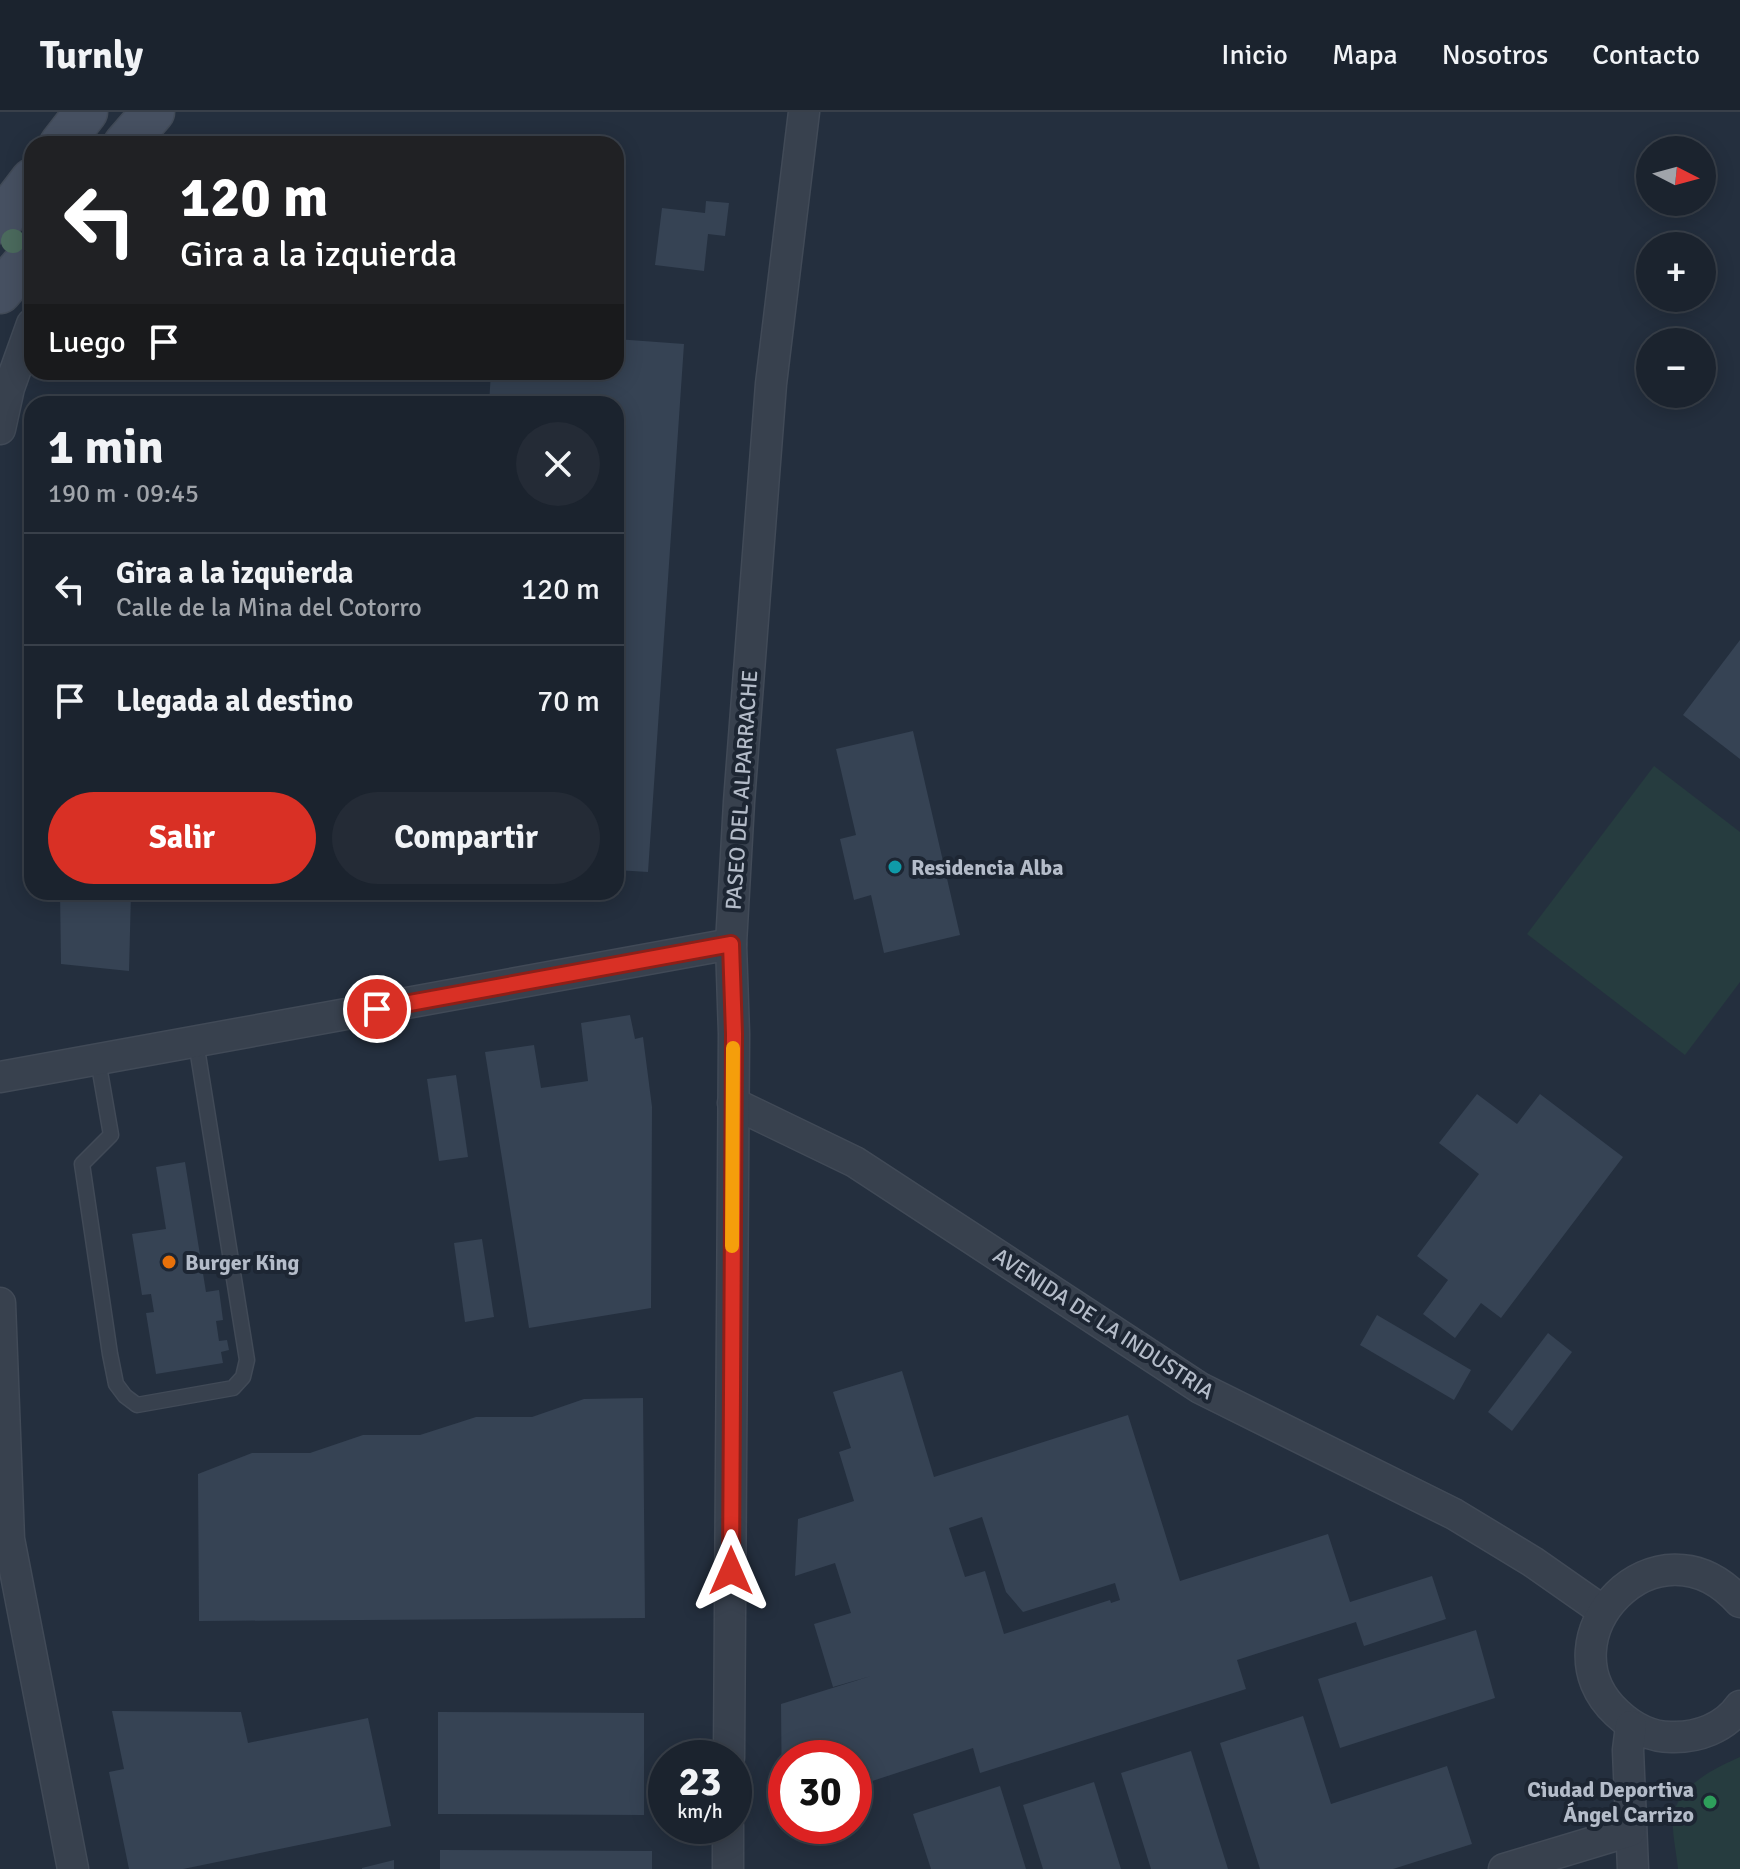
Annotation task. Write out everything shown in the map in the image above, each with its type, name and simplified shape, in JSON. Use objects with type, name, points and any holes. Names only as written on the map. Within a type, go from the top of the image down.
[{"type":"street","points":[[67,136],[86,112]]},
{"type":"street","points":[[132,136],[153,112]]},
{"type":"street","name":"PASEO DEL ALPARRACHE","points":[[729,1740],[731,944],[771,384],[804,112]]},
{"type":"street","points":[[0,211],[24,188]]},
{"type":"street","points":[[0,222],[24,190]]},
{"type":"street","points":[[0,292],[24,264]]},
{"type":"street","points":[[0,429],[9,388],[24,346]]},
{"type":"street","points":[[0,1077],[731,944]]},
{"type":"street","name":"AVENIDA DE LA INDUSTRIA","points":[[733,1103],[855,1162],[1200,1388],[1454,1514],[1533,1562],[1603,1611]]},
{"type":"street","points":[[0,1303],[9,1539],[73,1869]]},
{"type":"street","points":[[1740,1602],[1727,1588],[1702,1574],[1673,1569],[1646,1575],[1621,1589],[1603,1611],[1592,1642],[1593,1674],[1606,1704],[1631,1726],[1661,1737],[1688,1738],[1714,1729],[1740,1706]]},
{"type":"street","points":[[1631,1726],[1628,1750],[1633,1869]]},
{"type":"street","points":[[1504,1869],[1630,1831]]},
{"type":"street","points":[[728,1844],[728,1869]]},
{"type":"lane","points":[[98,1060],[111,1135],[82,1164],[110,1354],[116,1384],[125,1396],[137,1405],[157,1403],[233,1388],[243,1377],[247,1360],[196,1042]]},
{"type":"green space","points":[[1654,766],[1740,832],[1740,982],[1685,1055],[1527,934]]},
{"type":"green space","name":"Ciudad Deportiva Ángel Carrizo","points":[[1740,1757],[1740,1869],[1678,1869],[1673,1824],[1678,1802],[1701,1778]]},
{"type":"building","points":[[706,201],[729,203],[725,236],[708,234],[704,271],[655,265],[662,208],[705,213]]},
{"type":"building","points":[[624,340],[684,344],[648,872],[624,870],[624,396],[490,396],[490,380],[624,380]]},
{"type":"building","points":[[1740,640],[1740,759],[1683,715]]},
{"type":"building","name":"Residencia Alba","points":[[913,731],[960,935],[884,953],[871,895],[854,900],[840,839],[856,835],[836,749]]},
{"type":"building","points":[[60,900],[131,900],[129,971],[61,964]]},
{"type":"building","points":[[630,1015],[635,1039],[643,1037],[652,1107],[651,1308],[529,1328],[485,1052],[534,1045],[541,1088],[588,1081],[581,1023]]},
{"type":"building","points":[[456,1075],[468,1157],[439,1161],[427,1079]]},
{"type":"building","points":[[1477,1094],[1517,1124],[1540,1094],[1623,1157],[1501,1318],[1481,1303],[1455,1338],[1423,1314],[1448,1280],[1417,1256],[1479,1174],[1439,1143]]},
{"type":"building","name":"Burger King","points":[[185,1162],[206,1292],[219,1290],[223,1320],[216,1321],[219,1341],[227,1340],[229,1350],[221,1352],[223,1363],[156,1374],[146,1313],[154,1312],[151,1294],[142,1295],[132,1234],[166,1229],[156,1167]]},
{"type":"building","points":[[482,1239],[494,1317],[465,1322],[454,1243]]},
{"type":"building","points":[[1377,1315],[1471,1370],[1454,1400],[1360,1345]]},
{"type":"building","points":[[1548,1333],[1572,1352],[1512,1431],[1488,1412]]},
{"type":"building","points":[[902,1371],[934,1477],[1128,1415],[1180,1581],[1328,1534],[1350,1602],[1432,1576],[1446,1619],[1364,1646],[1356,1622],[1237,1660],[1246,1689],[980,1773],[973,1748],[872,1781],[872,1740],[781,1740],[781,1704],[871,1676],[833,1687],[814,1624],[851,1613],[835,1563],[795,1576],[798,1519],[854,1501],[839,1452],[851,1448],[833,1392]],"holes":[[[982,1517],[1006,1592],[1023,1612],[1115,1583],[1120,1600],[1111,1603],[1110,1600],[1004,1634],[985,1571],[965,1577],[949,1528]]]},
{"type":"building","points":[[643,1398],[645,1618],[199,1621],[198,1474],[252,1453],[310,1453],[363,1435],[420,1435],[476,1417],[532,1417],[584,1399]]},
{"type":"building","points":[[1476,1630],[1495,1698],[1340,1748],[1318,1679]]},
{"type":"building","points":[[112,1711],[241,1712],[248,1743],[368,1718],[391,1826],[183,1869],[129,1869],[109,1772],[124,1769]]},
{"type":"building","points":[[438,1712],[644,1713],[644,1815],[438,1814]]},
{"type":"building","points":[[1303,1716],[1331,1804],[1447,1766],[1472,1844],[1393,1869],[1260,1869],[1220,1743]]},
{"type":"building","points":[[1191,1751],[1228,1869],[1151,1869],[1121,1773]]},
{"type":"building","points":[[1094,1782],[1121,1869],[1043,1869],[1023,1805]]},
{"type":"building","points":[[1000,1786],[1026,1869],[931,1869],[913,1814]]},
{"type":"building","points":[[440,1850],[652,1851],[652,1869],[440,1869]]},
{"type":"building","points":[[394,1860],[394,1869],[362,1869],[362,1868]]},
{"type":"slow traffic","points":[[732,1246],[733,1048]]},
{"type":"place","name":"Residencia Alba","points":[[895,867]]},
{"type":"place","name":"Burger King","points":[[169,1262]]},
{"type":"place","name":"Ciudad Deportiva Ángel Carrizo","points":[[1710,1802]]},
{"type":"route","points":[[377,1009],[731,944],[734,1034],[731,1571]]}]
